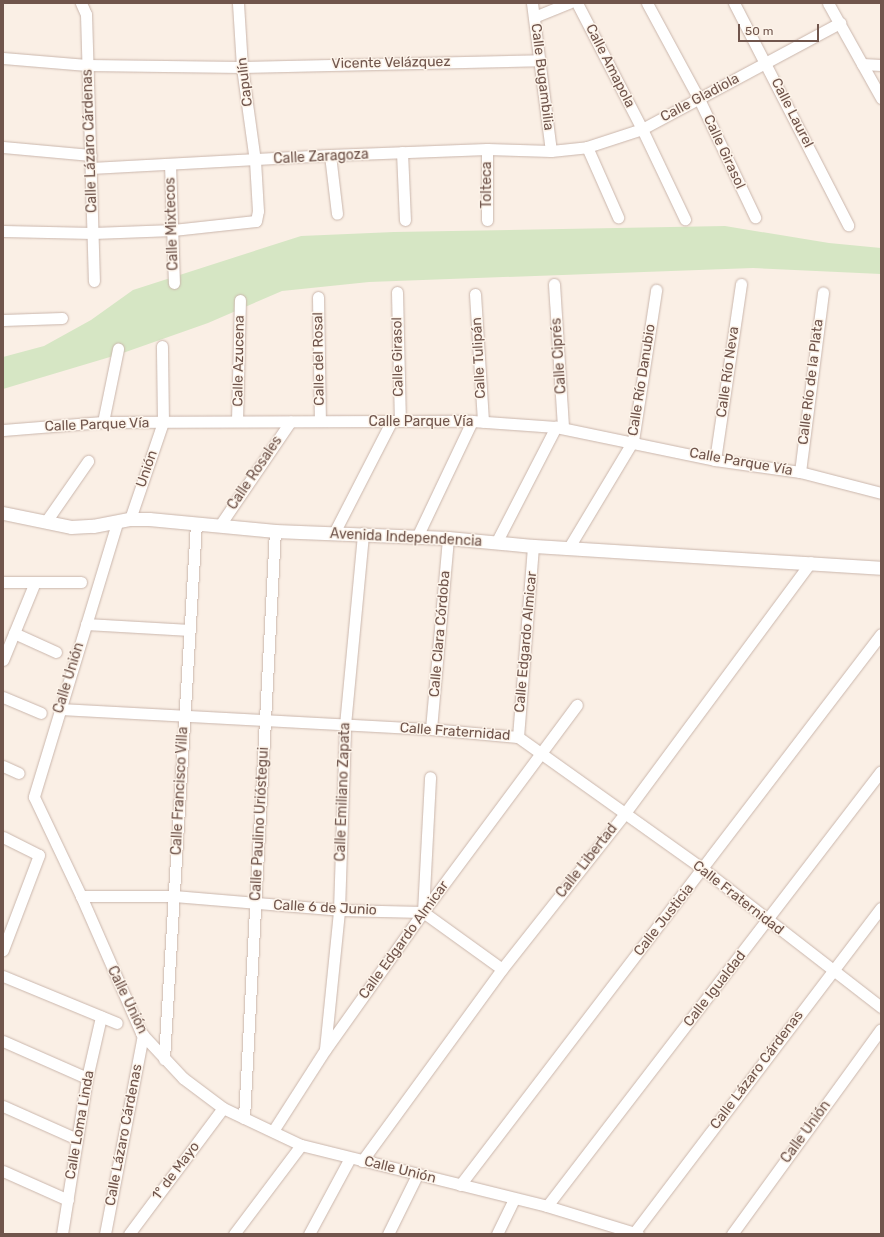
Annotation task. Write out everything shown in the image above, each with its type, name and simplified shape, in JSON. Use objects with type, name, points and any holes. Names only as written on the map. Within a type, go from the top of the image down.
[{"type":"street","name":"Calle Lázaro Cárdenas","points":[[81,3],[86,14],[94,233],[94,281]]},
{"type":"street","name":"Capulín","points":[[173,230],[256,222],[258,211],[255,161],[242,67],[238,3]]},
{"type":"street","name":"Calle Bugambilia","points":[[532,3],[551,151]]},
{"type":"street","points":[[534,17],[569,3]]},
{"type":"street","name":"Calle Amapola","points":[[577,3],[642,129],[685,219]]},
{"type":"street","name":"Calle Girasol","points":[[647,3],[699,99],[754,217]]},
{"type":"street","name":"Calle Laurel","points":[[734,3],[767,63],[848,225]]},
{"type":"street","points":[[828,3],[881,98]]},
{"type":"street","name":"Calle Gladiola","points":[[551,151],[587,147],[642,129],[840,23]]},
{"type":"street","points":[[3,58],[87,65]]},
{"type":"street","name":"Vicente Velázquez","points":[[87,65],[242,67],[540,60]]},
{"type":"street","points":[[862,64],[881,65]]},
{"type":"street","points":[[3,147],[91,155]]},
{"type":"street","points":[[587,147],[618,217]]},
{"type":"street","name":"Calle Zaragoza","points":[[92,168],[255,161],[330,155],[402,152],[487,149],[551,151]]},
{"type":"street","name":"Tolteca","points":[[487,149],[487,220]]},
{"type":"street","points":[[402,152],[405,220]]},
{"type":"street","points":[[330,155],[337,214]]},
{"type":"street","name":"Calle Mixtecos","points":[[170,164],[174,283]]},
{"type":"street","points":[[3,230],[94,233],[173,230]]},
{"type":"street","name":"Calle Ciprés","points":[[554,284],[559,427]]},
{"type":"street","name":"Calle Río Neva","points":[[716,460],[741,284]]},
{"type":"street","name":"Calle Río Danubio","points":[[568,548],[633,441],[656,290]]},
{"type":"street","name":"Calle Girasol","points":[[334,533],[396,421],[397,292]]},
{"type":"street","name":"Calle Río de la Plata","points":[[800,472],[823,292]]},
{"type":"street","name":"Calle Tulipán","points":[[417,537],[477,421],[475,294]]},
{"type":"street","name":"Calle del Rosal","points":[[318,297],[320,421]]},
{"type":"street","name":"Calle Azucena","points":[[238,421],[240,300]]},
{"type":"street","points":[[3,320],[62,318]]},
{"type":"street","name":"Unión","points":[[130,519],[163,422],[162,346]]},
{"type":"street","points":[[103,422],[118,349]]},
{"type":"street","name":"Calle Parque Vía","points":[[3,430],[103,422],[477,421],[559,427],[633,441],[716,460],[800,472],[881,493]]},
{"type":"street","name":"Calle Rosales","points":[[220,525],[290,422]]},
{"type":"street","points":[[496,543],[559,427]]},
{"type":"street","points":[[47,520],[88,461]]},
{"type":"street","name":"Avenida Independencia","points":[[3,513],[47,520],[71,527],[117,523],[130,519],[196,523],[275,531],[363,533],[448,538],[533,546],[811,562],[881,568]]},
{"type":"street","name":"Calle Unión","points":[[117,523],[34,797],[81,896],[143,1035],[183,1078],[223,1108],[301,1145],[547,1206],[636,1234]]},
{"type":"street","name":"Calle Francisco Villa","points":[[164,1059],[196,523]]},
{"type":"street","name":"Calle Paulino Urióstegui","points":[[244,1118],[275,531]]},
{"type":"street","name":"Calle Emiliano Zapata","points":[[325,1050],[339,910],[345,725],[363,533]]},
{"type":"street","name":"Calle Clara Córdoba","points":[[432,729],[448,538]]},
{"type":"street","name":"Calle Edgardo Almicar","points":[[518,737],[533,546]]},
{"type":"street","name":"Calle Libertad","points":[[362,1161],[502,969],[625,812],[811,562]]},
{"type":"street","points":[[3,582],[81,582]]},
{"type":"street","points":[[3,660],[35,582]]},
{"type":"street","points":[[86,624],[190,630]]},
{"type":"street","points":[[14,633],[56,652]]},
{"type":"street","name":"Calle Justicia","points":[[460,1185],[703,869],[881,634]]},
{"type":"street","points":[[3,697],[41,714]]},
{"type":"street","name":"Calle Edgardo Almicar","points":[[273,1131],[325,1050],[423,912],[576,705]]},
{"type":"street","name":"Calle Fraternidad","points":[[60,709],[432,729],[518,737],[542,752],[703,869],[767,922],[833,970],[881,1008]]},
{"type":"street","points":[[3,766],[19,773]]},
{"type":"street","name":"Calle Igualdad","points":[[547,1206],[881,772]]},
{"type":"street","points":[[430,777],[423,912],[502,969]]},
{"type":"street","points":[[3,837],[39,855],[3,950]]},
{"type":"street","name":"Calle 6 de Junio","points":[[81,896],[174,896],[339,910],[423,912]]},
{"type":"street","name":"Calle Lázaro Cárdenas","points":[[636,1234],[881,908]]},
{"type":"street","points":[[3,976],[101,1018],[117,1023]]},
{"type":"street","name":"Calle Loma Linda","points":[[62,1234],[88,1078],[101,1018]]},
{"type":"street","name":"Calle Unión","points":[[732,1234],[881,1029]]},
{"type":"street","name":"Calle Lázaro Cárdenas","points":[[105,1234],[143,1035]]},
{"type":"street","points":[[3,1041],[88,1078]]},
{"type":"street","points":[[3,1106],[77,1139]]},
{"type":"street","name":"1° de Mayo","points":[[129,1234],[223,1108]]},
{"type":"street","points":[[234,1234],[301,1145]]},
{"type":"street","points":[[309,1234],[350,1158]]},
{"type":"street","points":[[3,1171],[68,1200]]},
{"type":"street","points":[[388,1234],[417,1175]]},
{"type":"street","points":[[497,1234],[514,1199]]},
{"type":"green space","points":[[725,226],[829,243],[881,248],[881,274],[753,268],[369,282],[282,291],[208,323],[120,354],[3,389],[3,357],[44,346],[91,320],[133,290],[301,236],[394,232]]}]
